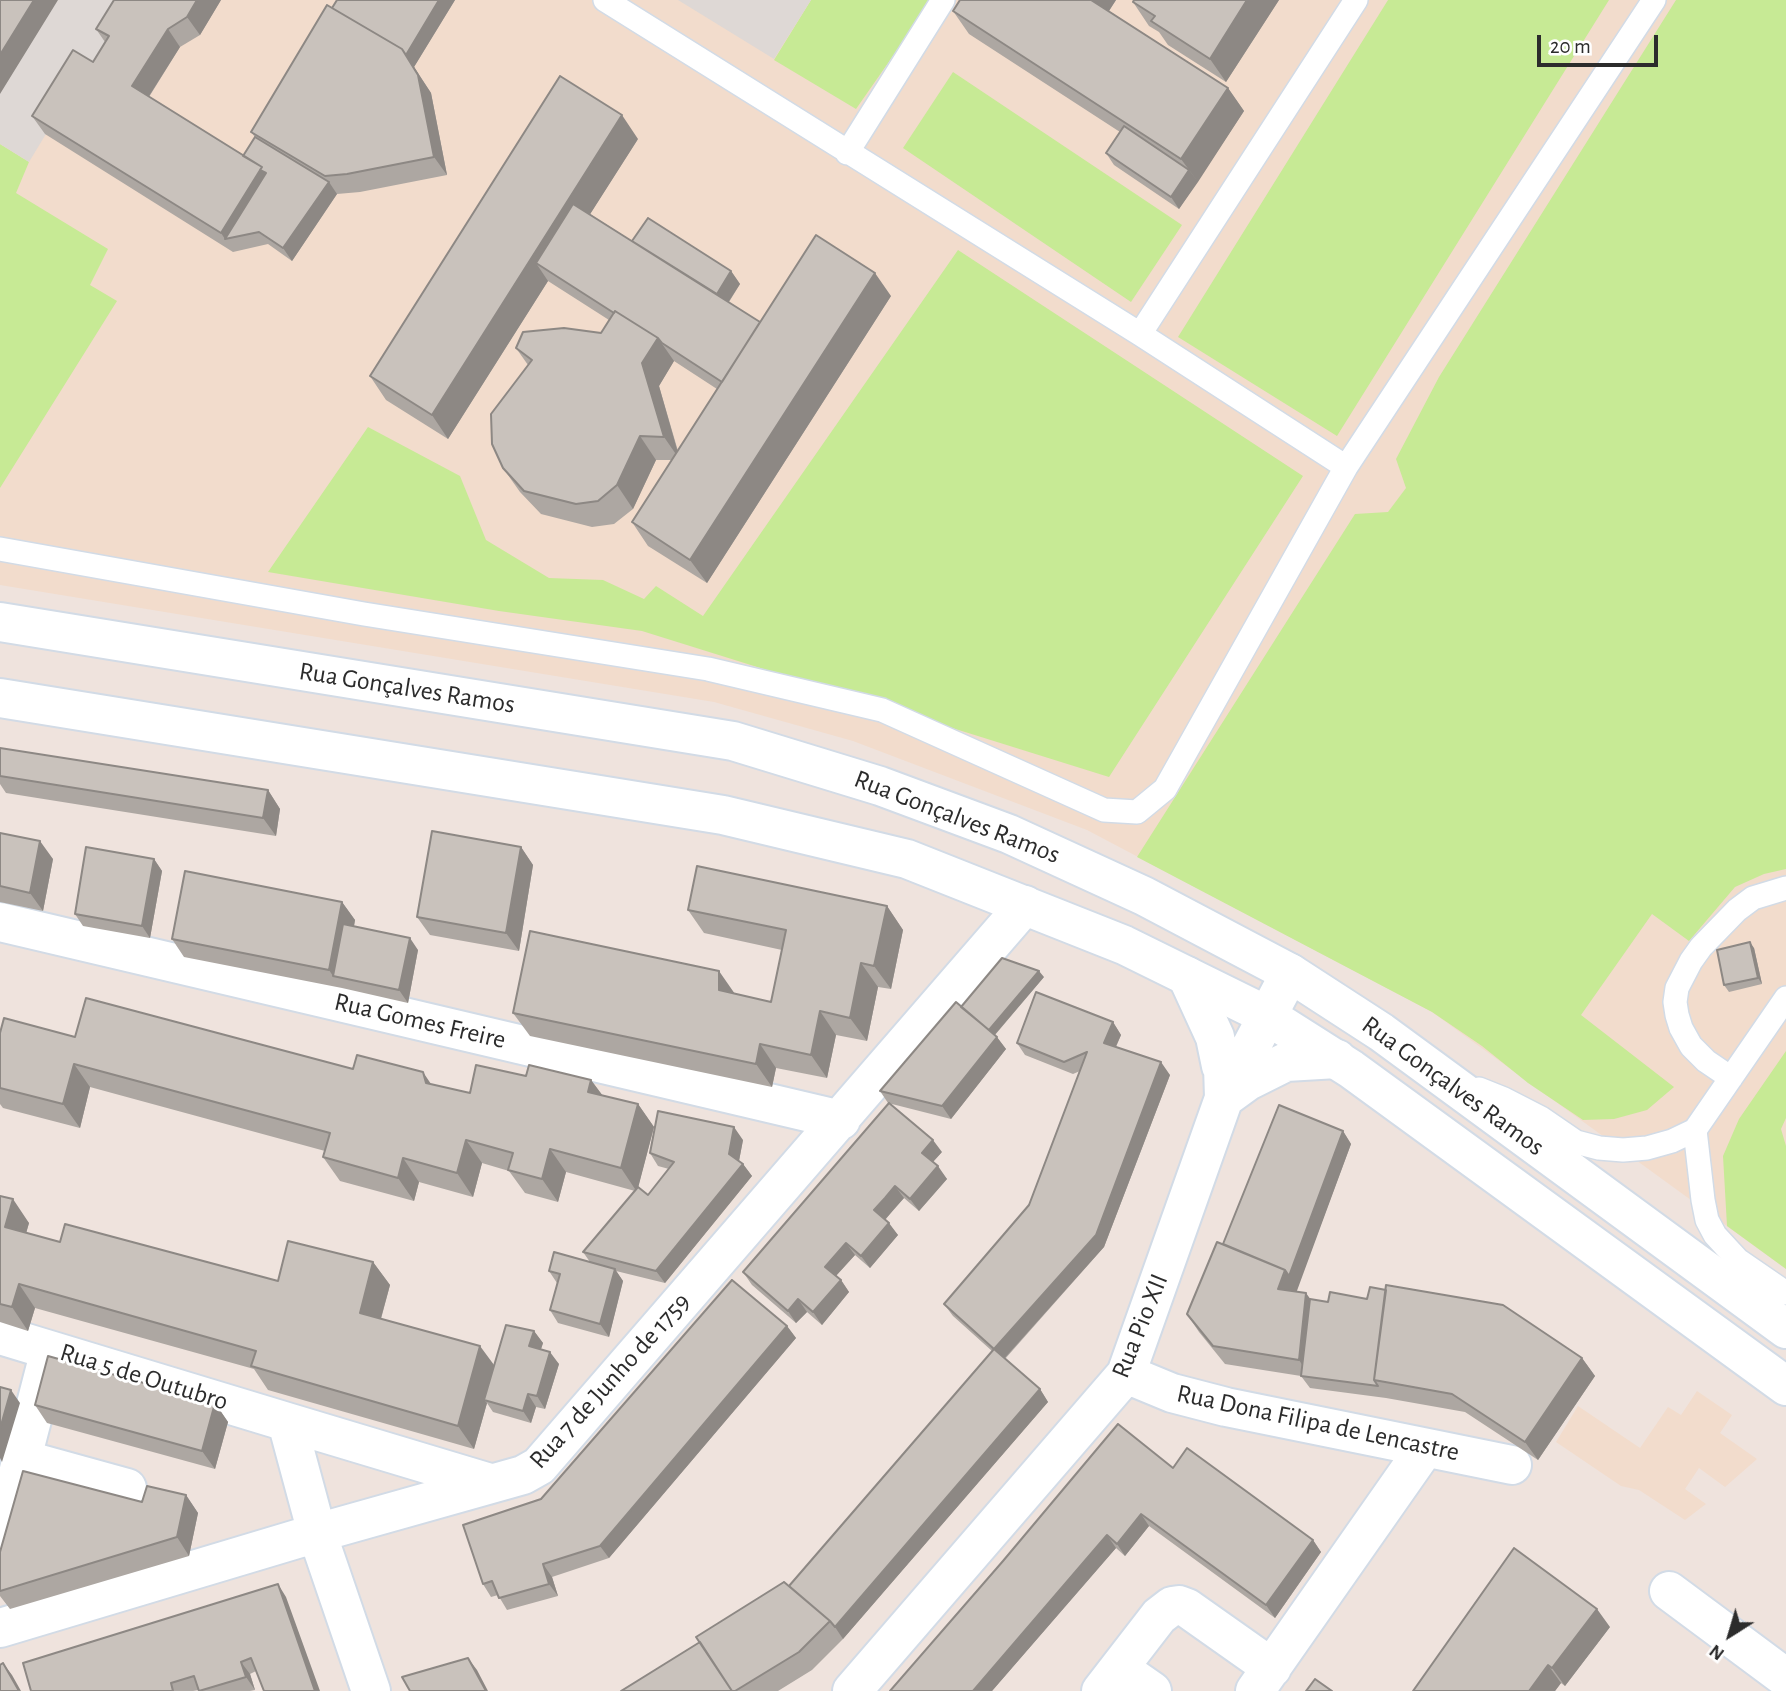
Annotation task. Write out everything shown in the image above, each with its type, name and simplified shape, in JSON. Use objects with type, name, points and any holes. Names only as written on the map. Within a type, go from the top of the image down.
[{"type":"street","name":"Rua Gonçalves Ramos","points":[[0,622],[733,741],[880,786],[1009,834],[1144,896],[1290,973],[1381,1032],[1786,1329]]},
{"type":"street","name":"Rua Gonçalves Ramos","points":[[0,698],[723,815],[907,859],[1124,945],[1266,1015],[1338,1059],[1786,1386]]},
{"type":"street","name":"Rua 7 de Junho de 1759","points":[[0,1628],[317,1533],[523,1475],[539,1466],[1025,905]]},
{"type":"street","name":"Rua Gomes Freire","points":[[0,922],[841,1120]]},
{"type":"street","name":"Rua Pio XII","points":[[852,1691],[1126,1374],[1224,1098],[1290,973]]},
{"type":"street","points":[[1187,976],[1215,1037],[1223,1066],[1224,1098]]},
{"type":"street","points":[[1224,1098],[1248,1081],[1286,1062],[1338,1059]]},
{"type":"street","name":"Rua 5 de Outubro","points":[[0,1335],[490,1483]]},
{"type":"street","points":[[0,1543],[50,1349]]},
{"type":"street","name":"Rua Dona Filipa de Lencastre","points":[[1126,1374],[1172,1393],[1226,1407],[1512,1465]]},
{"type":"street","points":[[287,1422],[317,1533],[372,1691]]},
{"type":"street","points":[[1152,1691],[1110,1679],[1159,1616],[1172,1606],[1179,1605],[1187,1608],[1264,1679],[1426,1448]]},
{"type":"street","points":[[22,1459],[127,1488]]},
{"type":"street","points":[[1668,1591],[1786,1678]]},
{"type":"lane","points":[[605,0],[1140,334],[1346,467]]},
{"type":"lane","points":[[847,153],[943,0]]},
{"type":"lane","points":[[1140,334],[1356,0]]},
{"type":"lane","points":[[0,549],[364,614],[708,669],[882,710],[1104,810],[1138,811],[1166,789],[1346,467],[1654,0]]},
{"type":"lane","points":[[1731,1078],[1706,1061],[1691,1046],[1677,1015],[1677,988],[1691,961],[1737,910],[1753,898],[1786,888]]},
{"type":"lane","points":[[1443,1077],[1504,1099],[1541,1118],[1577,1142],[1599,1148],[1623,1150],[1647,1147],[1672,1141],[1695,1130],[1786,998]]},
{"type":"lane","points":[[1695,1130],[1703,1200],[1707,1220],[1715,1235],[1738,1260],[1786,1293]]},
{"type":"shaded area","points":[[0,0],[1786,0],[1786,1269],[1432,1012],[1087,830],[853,741],[714,702],[0,585]]},
{"type":"shaded area","points":[[57,0],[138,0],[109,47],[86,68],[29,162],[0,144],[0,93]]},
{"type":"shaded area","points":[[678,0],[811,0],[774,59]]},
{"type":"shaded area","points":[[1697,1391],[1732,1415],[1720,1433],[1757,1459],[1725,1487],[1699,1468],[1685,1489],[1706,1504],[1685,1520],[1639,1490],[1621,1486],[1556,1442],[1578,1406],[1640,1448],[1668,1407],[1681,1415]]},
{"type":"green space","points":[[811,0],[932,0],[856,109],[774,60]]},
{"type":"green space","points":[[1388,0],[1609,0],[1337,436],[1178,337]]},
{"type":"green space","points":[[1676,0],[1786,0],[1786,869],[1764,874],[1735,887],[1689,941],[1652,914],[1581,1015],[1674,1087],[1647,1110],[1614,1119],[1583,1120],[1432,1012],[1137,857],[1355,514],[1388,512],[1406,488],[1396,459],[1439,377]]},
{"type":"green space","points":[[953,72],[1182,225],[1131,302],[903,148]]},
{"type":"green space","points":[[0,144],[29,162],[16,193],[108,249],[90,285],[117,301],[0,488]]},
{"type":"green space","points":[[958,250],[1303,476],[1109,777],[642,631],[499,611],[268,572],[368,427],[460,476],[486,540],[549,578],[603,580],[644,599],[656,586],[703,616]]},
{"type":"green space","points":[[1786,1051],[1786,1118],[1781,1129],[1786,1146],[1786,1269],[1727,1226],[1723,1156],[1739,1119]]},
{"type":"building","points":[[0,0],[34,0],[0,55]]},
{"type":"building","points":[[114,0],[197,0],[187,17],[168,29],[132,86],[262,167],[221,233],[32,116],[73,50],[93,62],[109,36],[96,29]]},
{"type":"building","points":[[337,0],[439,0],[406,55],[402,49],[332,8]]},
{"type":"building","points":[[960,0],[1091,0],[1228,88],[1181,159],[953,11]]},
{"type":"building","points":[[1247,0],[1210,59],[1151,21],[1155,16],[1133,2]]},
{"type":"building","points":[[327,5],[402,49],[418,75],[434,157],[325,176],[251,132]]},
{"type":"building","points":[[560,76],[622,115],[432,415],[370,376]]},
{"type":"building","points":[[1124,126],[1189,170],[1171,197],[1106,153]]},
{"type":"building","points":[[255,137],[329,182],[283,248],[259,232],[225,239],[266,173],[260,170],[262,167],[243,156]]},
{"type":"building","points":[[573,204],[760,322],[722,382],[658,338],[536,263]]},
{"type":"building","points":[[648,218],[731,271],[717,294],[632,241]]},
{"type":"building","points":[[816,235],[875,273],[690,560],[632,522]]},
{"type":"building","points":[[615,311],[658,338],[642,363],[664,437],[640,436],[617,485],[598,501],[576,504],[524,491],[503,468],[492,444],[491,414],[532,360],[516,348],[523,332],[564,328],[601,333]]},
{"type":"building","points":[[0,748],[268,790],[263,818],[0,776]]},
{"type":"building","points":[[432,831],[521,847],[506,933],[417,917]]},
{"type":"building","points":[[0,833],[40,841],[30,893],[0,886]]},
{"type":"building","points":[[86,847],[154,859],[142,926],[75,914]]},
{"type":"building","points":[[697,866],[887,906],[874,966],[861,963],[850,1018],[820,1011],[811,1055],[760,1044],[756,1064],[513,1013],[530,931],[719,971],[719,990],[771,1002],[786,930],[688,910]]},
{"type":"building","points":[[185,871],[342,902],[329,970],[172,939]]},
{"type":"building","points":[[343,924],[410,938],[399,990],[333,976]]},
{"type":"building","points":[[1750,942],[1758,978],[1724,985],[1717,950]]},
{"type":"building","points":[[1002,958],[1039,971],[989,1030],[961,1007]]},
{"type":"building","points":[[1036,992],[1113,1022],[1104,1043],[1161,1062],[1096,1235],[994,1349],[944,1304],[1029,1205],[1087,1052],[1064,1062],[1017,1043]]},
{"type":"building","points":[[86,998],[353,1069],[357,1055],[423,1072],[426,1083],[470,1093],[476,1065],[526,1076],[529,1065],[591,1080],[588,1092],[638,1104],[621,1168],[550,1149],[542,1179],[508,1170],[513,1153],[466,1140],[457,1173],[403,1158],[398,1178],[323,1157],[330,1133],[74,1064],[63,1104],[0,1088],[0,1033],[4,1018],[75,1037]]},
{"type":"building","points":[[956,1002],[997,1037],[942,1106],[880,1091]]},
{"type":"building","points":[[889,1103],[933,1140],[922,1153],[938,1166],[910,1199],[895,1186],[874,1210],[889,1223],[861,1256],[846,1243],[825,1267],[841,1280],[813,1312],[798,1299],[788,1311],[743,1272]]},
{"type":"building","points":[[1279,1105],[1343,1131],[1289,1276],[1285,1270],[1223,1244]]},
{"type":"building","points":[[658,1111],[734,1127],[729,1154],[743,1164],[656,1271],[583,1252],[638,1187],[648,1195],[674,1162],[650,1153]]},
{"type":"building","points":[[0,1196],[13,1199],[5,1227],[60,1242],[65,1224],[278,1281],[288,1241],[373,1262],[360,1313],[480,1346],[458,1426],[251,1366],[256,1351],[19,1284],[12,1307],[0,1304]]},
{"type":"building","points":[[1217,1242],[1285,1270],[1278,1289],[1306,1293],[1299,1360],[1213,1346],[1187,1314]]},
{"type":"building","points":[[554,1252],[615,1269],[600,1324],[550,1310],[560,1274],[549,1271]]},
{"type":"building","points":[[732,1280],[787,1326],[600,1546],[543,1564],[549,1584],[499,1598],[492,1581],[483,1584],[463,1525],[541,1499]]},
{"type":"building","points":[[1386,1285],[1503,1305],[1582,1358],[1525,1442],[1452,1394],[1374,1380]]},
{"type":"building","points":[[1370,1287],[1386,1290],[1374,1380],[1378,1386],[1301,1376],[1310,1299],[1328,1302],[1330,1292],[1367,1299]]},
{"type":"building","points":[[506,1325],[534,1331],[529,1346],[550,1352],[537,1396],[528,1394],[523,1411],[484,1400]]},
{"type":"building","points":[[994,1349],[1040,1389],[835,1627],[789,1586]]},
{"type":"building","points":[[48,1356],[215,1403],[202,1451],[35,1405]]},
{"type":"building","points":[[0,1387],[11,1390],[0,1429]]},
{"type":"building","points":[[1118,1424],[1173,1468],[1187,1448],[1313,1540],[1266,1605],[1141,1514],[1117,1544],[1107,1535],[973,1691],[890,1691],[1003,1561]]},
{"type":"building","points":[[23,1471],[142,1502],[147,1486],[186,1495],[177,1537],[0,1591],[0,1552]]},
{"type":"building","points":[[1514,1548],[1597,1609],[1552,1668],[1548,1665],[1529,1691],[1413,1691]]},
{"type":"building","points":[[784,1582],[830,1621],[799,1652],[732,1691],[696,1637]]},
{"type":"building","points":[[278,1584],[315,1691],[264,1691],[251,1658],[241,1662],[246,1677],[199,1691],[194,1676],[171,1683],[173,1691],[31,1691],[23,1663]]},
{"type":"building","points":[[700,1642],[732,1691],[621,1691]]},
{"type":"building","points":[[468,1658],[486,1691],[410,1691],[402,1677]]},
{"type":"building","points":[[3,1663],[19,1691],[0,1691],[0,1665]]},
{"type":"building","points":[[1315,1679],[1332,1691],[1306,1691]]}]
